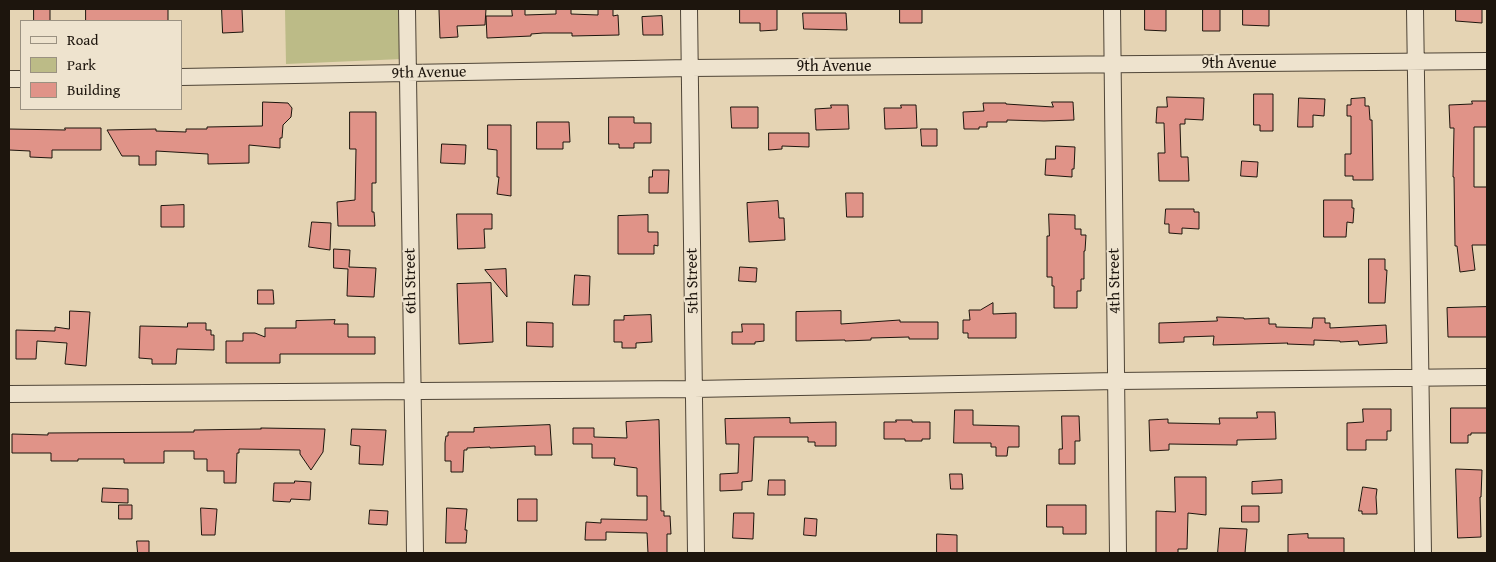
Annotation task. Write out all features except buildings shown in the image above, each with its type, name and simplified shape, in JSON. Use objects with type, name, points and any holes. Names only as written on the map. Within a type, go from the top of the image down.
[{"type":"street","name":"6th Street","points":[[407,9],[415,553]]},
{"type":"street","name":"5th Street","points":[[689,9],[696,553]]},
{"type":"street","name":"4th Street","points":[[1112,9],[1118,553]]},
{"type":"street","points":[[1415,9],[1423,553]]},
{"type":"street","name":"9th Avenue","points":[[182,77],[690,68],[1487,62]]},
{"type":"street","points":[[9,394],[694,389],[1116,381],[1487,377]]},
{"type":"green space","points":[[285,9],[401,9],[402,59],[286,64]]}]
